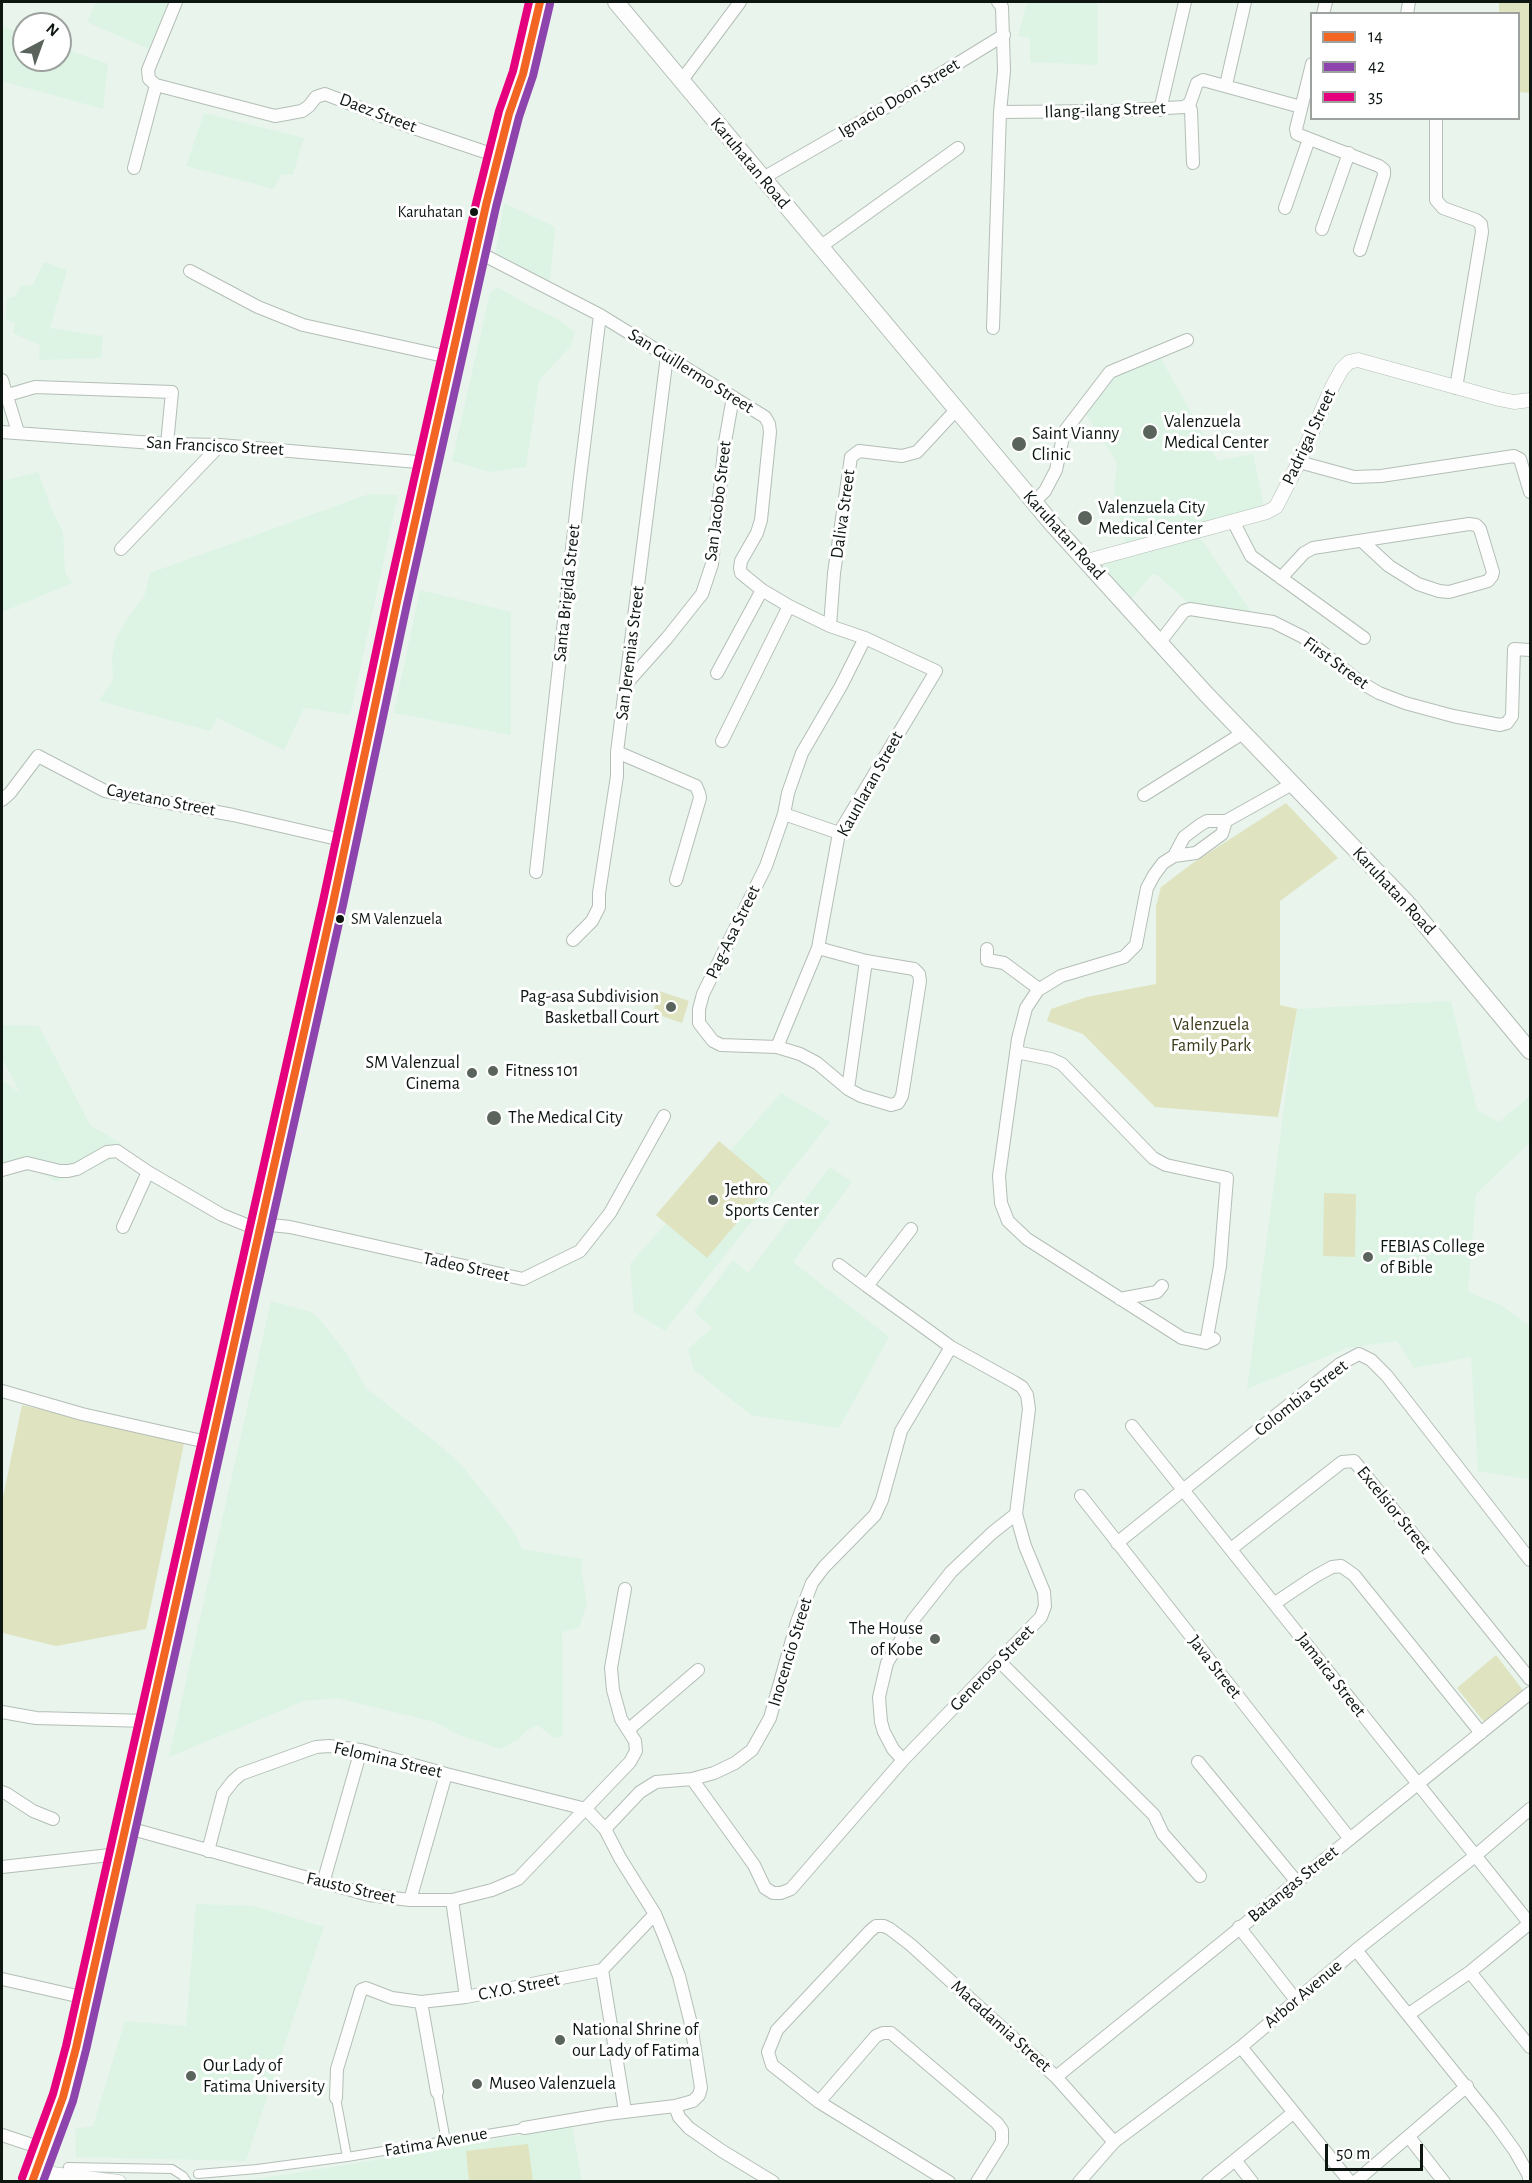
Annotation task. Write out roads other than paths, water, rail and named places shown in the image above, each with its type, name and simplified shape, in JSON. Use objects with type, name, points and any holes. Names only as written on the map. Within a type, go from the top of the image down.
[{"type":"highway","points":[[514,93],[512,70],[527,2]]},
{"type":"highway","points":[[34,2177],[63,2097],[260,1227],[476,251],[514,93],[523,74],[540,2]]},
{"type":"main road","name":"Karuhatan Road","points":[[616,2],[1034,502],[1243,733],[1407,903],[1530,1051]]},
{"type":"street","points":[[135,168],[156,85],[149,79],[148,70],[176,2]]},
{"type":"street","points":[[682,80],[740,2]]},
{"type":"street","points":[[993,328],[1000,112],[1004,71],[1002,7],[998,2]]},
{"type":"street","points":[[1160,110],[1185,2]]},
{"type":"street","points":[[1226,85],[1245,2]]},
{"type":"street","name":"Ignacio Doon Street","points":[[763,178],[1004,36]]},
{"type":"street","points":[[1310,68],[1295,132],[1379,166],[1384,173],[1360,250]]},
{"type":"street","name":"Ilang-ilang Street","points":[[1000,112],[1160,110],[1188,105],[1199,80],[1226,85],[1301,107]]},
{"type":"street","name":"Daez Street","points":[[156,85],[275,116],[302,111],[316,97],[325,94],[500,157]]},
{"type":"street","points":[[1188,105],[1191,110],[1193,163]]},
{"type":"street","points":[[1436,120],[1436,200],[1443,208],[1476,220],[1481,224],[1482,232],[1456,388]]},
{"type":"street","points":[[1285,208],[1309,139]]},
{"type":"street","points":[[820,247],[958,147]]},
{"type":"street","points":[[1322,229],[1349,153]]},
{"type":"street","name":"San Guillermo Street","points":[[476,251],[600,315],[758,412],[769,424],[761,520],[740,568],[741,573],[762,590],[789,606],[830,626],[865,638]]},
{"type":"street","points":[[190,271],[258,307],[303,324],[453,358]]},
{"type":"street","name":"Santa Brigida Street","points":[[536,872],[600,315]]},
{"type":"street","points":[[1034,502],[1045,491],[1056,470],[1064,432],[1110,372],[1187,340]]},
{"type":"street","name":"San Jeremias Street","points":[[573,940],[592,921],[599,907],[599,893],[617,776],[617,752],[666,356]]},
{"type":"street","name":"Padrigal Street","points":[[1087,561],[1276,507],[1299,462],[1332,387],[1349,362],[1358,360],[1514,402],[1530,400]]},
{"type":"street","points":[[2,381],[18,432]]},
{"type":"street","points":[[8,395],[35,387],[172,392],[167,444]]},
{"type":"street","name":"San Jacobo Street","points":[[626,684],[702,594],[712,564],[725,442],[733,397]]},
{"type":"street","name":"Daliva Street","points":[[830,626],[834,573],[851,457],[859,451],[902,456],[917,452],[956,410]]},
{"type":"street","name":"San Francisco Street","points":[[2,432],[167,444],[220,445],[429,462]]},
{"type":"street","points":[[121,549],[220,445]]},
{"type":"street","points":[[1299,462],[1354,477],[1381,476],[1514,456],[1520,459],[1530,492]]},
{"type":"street","points":[[1233,521],[1251,556],[1364,638]]},
{"type":"street","points":[[1281,578],[1304,553],[1313,548],[1469,524],[1476,525],[1483,537],[1492,572],[1488,581],[1449,592],[1439,591],[1418,584],[1389,566],[1363,542]]},
{"type":"street","points":[[717,673],[762,590]]},
{"type":"street","points":[[722,741],[789,606]]},
{"type":"street","name":"First Street","points":[[1160,642],[1184,611],[1190,609],[1274,622],[1303,638],[1360,682],[1379,693],[1433,710],[1500,725],[1507,723],[1512,716],[1514,649],[1530,650]]},
{"type":"street","name":"Kaunlaran Street","points":[[777,1047],[818,948],[839,833],[936,672],[865,638]]},
{"type":"street","name":"Pag-Asa Street","points":[[865,638],[841,686],[802,753],[766,866],[703,994],[699,1009],[699,1023],[713,1041],[722,1045],[777,1047],[800,1054],[861,1096],[891,1105],[898,1103],[904,1084],[920,981],[919,974],[914,969],[866,961]]},
{"type":"street","points":[[1144,795],[1243,733]]},
{"type":"street","points":[[617,752],[696,786],[700,798],[676,880]]},
{"type":"street","name":"Cayetano Street","points":[[2,800],[38,756],[105,791],[233,815],[346,841]]},
{"type":"street","points":[[1174,856],[1184,837],[1200,825],[1207,821],[1226,822],[1292,784]]},
{"type":"street","points":[[784,814],[839,833]]},
{"type":"street","points":[[1016,1052],[1051,1059],[1062,1064],[1153,1158],[1166,1165],[1227,1178],[1220,1266],[1210,1341],[1182,1338],[1027,1239],[1008,1221],[1001,1203],[999,1176],[1016,1052],[1026,1008],[1039,990],[1061,976],[1124,957],[1136,945],[1147,888],[1154,875],[1164,863],[1174,856],[1196,853],[1222,834],[1226,822]]},
{"type":"street","points":[[818,948],[866,961],[848,1089]]},
{"type":"street","points":[[987,949],[987,960],[1004,963],[1039,990]]},
{"type":"street","name":"Tadeo Street","points":[[2,1170],[27,1163],[68,1171],[110,1151],[117,1151],[222,1215],[260,1227],[290,1227],[524,1279],[580,1251],[610,1213],[664,1116]]},
{"type":"street","points":[[123,1227],[148,1172]]},
{"type":"street","points":[[867,1286],[911,1229]]},
{"type":"street","name":"Generoso Street","points":[[692,1779],[754,1865],[765,1888],[773,1893],[791,1889],[903,1760],[1041,1617],[1045,1606],[1044,1592],[1025,1546],[1016,1514],[1029,1409],[1027,1395],[1022,1387],[951,1347],[839,1265]]},
{"type":"street","points":[[1120,1299],[1157,1292],[1162,1286]]},
{"type":"street","name":"Inocencio Street","points":[[605,1829],[640,1792],[656,1782],[692,1779],[714,1773],[735,1763],[752,1750],[770,1718],[797,1622],[812,1582],[875,1515],[882,1500],[901,1431],[951,1347]]},
{"type":"street","name":"Colombia Street","points":[[1117,1543],[1340,1364],[1359,1354],[1371,1360],[1387,1376],[1530,1560]]},
{"type":"street","points":[[2,1391],[82,1414],[211,1443]]},
{"type":"street","name":"Jamaica Street","points":[[1132,1426],[1530,1923]]},
{"type":"street","name":"Excelsior Street","points":[[1231,1549],[1342,1462],[1354,1461],[1530,1679]]},
{"type":"street","name":"Java Street","points":[[1080,1496],[1350,1839]]},
{"type":"street","points":[[903,1760],[893,1749],[881,1722],[879,1697],[887,1663],[913,1620],[951,1572],[992,1533],[1016,1514]]},
{"type":"street","points":[[1275,1604],[1314,1577],[1341,1566],[1354,1575],[1481,1733]]},
{"type":"street","points":[[625,1589],[611,1668],[613,1690],[621,1719],[628,1730],[698,1670]]},
{"type":"street","points":[[999,1661],[1154,1815],[1163,1834],[1200,1876]]},
{"type":"street","name":"Batangas Street","points":[[1056,2077],[1530,1693]]},
{"type":"street","points":[[2,1712],[36,1718],[148,1721]]},
{"type":"street","name":"Fausto Street","points":[[125,1827],[369,1895],[410,1900],[452,1900],[492,1890],[518,1879],[630,1762],[636,1751],[635,1741],[628,1730]]},
{"type":"street","name":"Felomina Street","points":[[208,1851],[223,1794],[233,1781],[241,1774],[316,1746],[361,1750],[586,1809]]},
{"type":"street","points":[[323,1883],[361,1750]]},
{"type":"street","points":[[1198,1762],[1296,1881]]},
{"type":"street","points":[[410,1900],[446,1774]]},
{"type":"street","points":[[2,1792],[53,1819]]},
{"type":"street","points":[[586,1809],[605,1829],[655,1914],[679,1976],[691,2024],[701,2088],[699,2095],[693,2101],[675,2106],[680,2117],[689,2127],[722,2151],[774,2181]]},
{"type":"street","name":"Arbor Avenue","points":[[1079,2181],[1114,2142],[1241,2046],[1530,1809]]},
{"type":"street","points":[[2,1867],[119,1854]]},
{"type":"street","points":[[452,1900],[466,1997]]},
{"type":"street","points":[[625,2111],[602,1970],[655,1914]]},
{"type":"street","points":[[1409,2014],[1470,1972],[1530,1923]]},
{"type":"street","name":"Macadamia Street","points":[[819,2102],[772,2065],[768,2052],[777,2030],[861,1939],[876,1926],[884,1926],[911,1945],[1056,2077],[1114,2142]]},
{"type":"street","points":[[1239,1927],[1296,2000]]},
{"type":"street","points":[[1356,1950],[1467,2086],[1515,2151],[1530,2181]]},
{"type":"street","name":"C.Y.O. Street","points":[[336,2098],[337,2069],[361,1990],[366,1988],[392,1998],[421,2002],[466,1997],[602,1970]]},
{"type":"street","points":[[1470,1972],[1530,2047]]},
{"type":"street","points":[[2,1979],[86,1998]]},
{"type":"street","points":[[421,2002],[446,2141]]},
{"type":"street","points":[[949,2181],[819,2102],[876,2036],[891,2033],[997,2123],[1002,2130],[1002,2142],[977,2181]]},
{"type":"street","points":[[1241,2046],[1350,2181]]},
{"type":"street","points":[[1355,2181],[1467,2086]]},
{"type":"street","points":[[336,2098],[347,2157]]},
{"type":"street","name":"Fatima Avenue","points":[[198,2174],[347,2157],[625,2111],[675,2106]]},
{"type":"street","points":[[1208,2181],[1293,2113]]},
{"type":"street","points":[[2,2135],[44,2149]]},
{"type":"street","points":[[1408,2137],[1444,2181]]},
{"type":"street","points":[[1235,2160],[1252,2181]]},
{"type":"street","points":[[68,2167],[172,2169],[187,2181]]},
{"type":"street","points":[[34,2177],[119,2181]]},
{"type":"place","name":"Karuhatan","points":[[474,212]]},
{"type":"place","name":"Valenzuela Medical Center","points":[[1150,432]]},
{"type":"place","name":"Saint Vianny Clinic","points":[[1019,444]]},
{"type":"place","name":"Valenzuela City Medical Center","points":[[1085,518]]},
{"type":"place","name":"SM Valenzuela","points":[[340,919]]},
{"type":"place","name":"Pag-asa Subdivision Basketball Court","points":[[671,1007]]},
{"type":"place","name":"Fitness 101","points":[[493,1071]]},
{"type":"place","name":"SM Valenzual Cinema","points":[[472,1073]]},
{"type":"place","name":"The Medical City","points":[[494,1118]]},
{"type":"place","name":"Jethro Sports Center","points":[[713,1200]]},
{"type":"place","name":"FEBIAS College of Bible","points":[[1368,1257]]},
{"type":"place","name":"The House of Kobe","points":[[935,1639]]},
{"type":"place","name":"National Shrine of our Lady of Fatima","points":[[560,2040]]},
{"type":"place","name":"Our Lady of Fatima University","points":[[191,2076]]},
{"type":"place","name":"Museo Valenzuela","points":[[477,2084]]},
{"type":"park label","name":"Valenzuela Family Park","points":[[1211,1035]]}]
